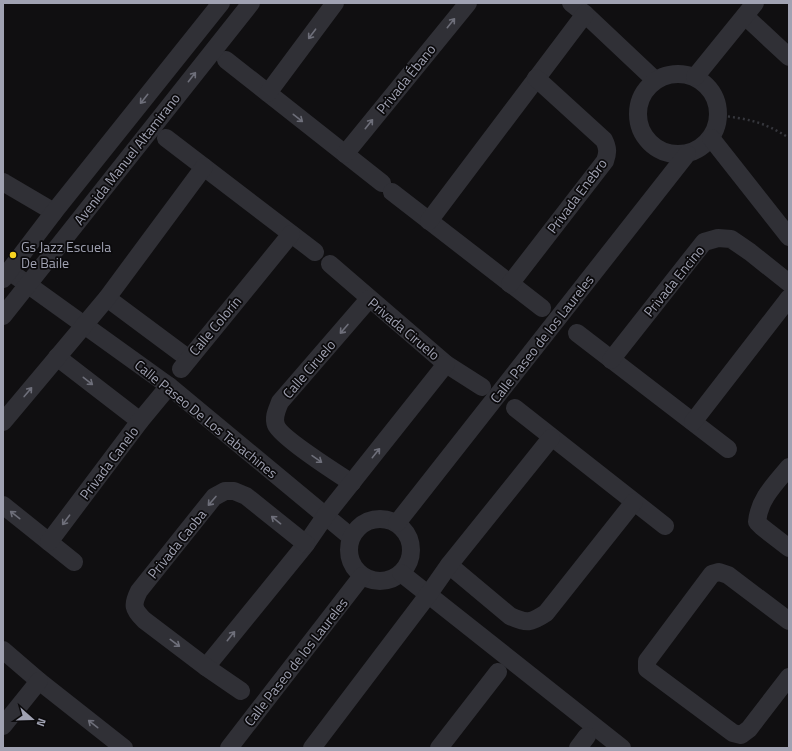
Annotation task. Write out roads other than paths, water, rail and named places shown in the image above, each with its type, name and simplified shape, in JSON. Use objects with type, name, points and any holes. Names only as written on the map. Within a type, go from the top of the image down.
[{"type":"street","name":"Avenida Manuel Altamirano","points":[[6,275],[54,212],[221,3]]},
{"type":"street","name":"Avenida Manuel Altamirano","points":[[3,316],[251,3]]},
{"type":"street","points":[[268,93],[335,3]]},
{"type":"street","name":"Privada Ébano","points":[[345,154],[468,3]]},
{"type":"street","points":[[429,221],[536,78],[578,8],[655,80]]},
{"type":"street","points":[[695,77],[750,10],[789,57]]},
{"type":"street","points":[[226,60],[429,221],[542,308]]},
{"type":"street","points":[[681,73],[695,77],[706,85],[714,97],[718,111],[717,125],[710,138],[700,148],[687,154],[668,154],[651,146],[640,130],[637,112],[642,93],[655,80],[668,74],[681,73]]},
{"type":"street","name":"Privada Enebro","points":[[510,284],[605,161],[608,154],[608,147],[604,140],[536,78]]},
{"type":"street","points":[[166,138],[315,252]]},
{"type":"street","points":[[710,138],[789,237]]},
{"type":"street","name":"Calle Paseo de los Laureles","points":[[397,523],[687,154]]},
{"type":"street","points":[[3,422],[107,298],[204,167]]},
{"type":"street","points":[[3,182],[54,212]]},
{"type":"street","name":"Calle Colorín","points":[[107,298],[185,364],[291,234]]},
{"type":"street","name":"Privada Encino","points":[[611,360],[704,242],[718,238],[731,238],[789,283]]},
{"type":"street","name":"Privada Ciruelo","points":[[330,264],[446,364],[482,387]]},
{"type":"street","name":"Calle Paseo De Los Tabachines","points":[[6,275],[28,284],[169,386],[351,537]]},
{"type":"street","points":[[692,422],[789,298]]},
{"type":"street","name":"Calle Ciruelo","points":[[352,483],[285,436],[276,426],[274,417],[280,402],[369,299]]},
{"type":"street","points":[[577,333],[728,449]]},
{"type":"street","points":[[57,357],[140,421]]},
{"type":"street","points":[[206,667],[306,544],[326,515],[446,364]]},
{"type":"street","name":"Privada Canelo","points":[[49,542],[140,421],[169,386]]},
{"type":"street","points":[[514,408],[665,526]]},
{"type":"street","points":[[312,748],[449,565],[551,438]]},
{"type":"street","points":[[789,467],[763,499],[758,512],[758,522],[762,528],[789,548]]},
{"type":"street","name":"Privada Caoba","points":[[241,691],[206,667],[144,620],[135,612],[135,599],[139,591],[214,496],[225,491],[246,496],[306,544]]},
{"type":"street","points":[[449,565],[510,616],[526,622],[534,621],[546,613],[634,502]]},
{"type":"street","points":[[3,505],[74,562]]},
{"type":"street","points":[[372,519],[385,519],[397,523],[407,534],[411,547],[409,561],[401,573],[389,580],[375,581],[362,576],[352,565],[348,551],[351,537],[360,525],[372,519]]},
{"type":"street","points":[[789,621],[728,575],[719,572],[712,574],[647,661],[647,669],[733,733],[742,735],[749,729],[789,677]]},
{"type":"street","points":[[401,573],[622,748]]},
{"type":"street","name":"Calle Paseo de los Laureles","points":[[229,748],[362,576]]},
{"type":"street","points":[[3,650],[39,681],[124,748]]},
{"type":"street","points":[[439,748],[498,672]]},
{"type":"street","points":[[3,726],[39,681]]},
{"type":"place","name":"Gs Jazz Escuela De Baile","points":[[13,255]]}]
